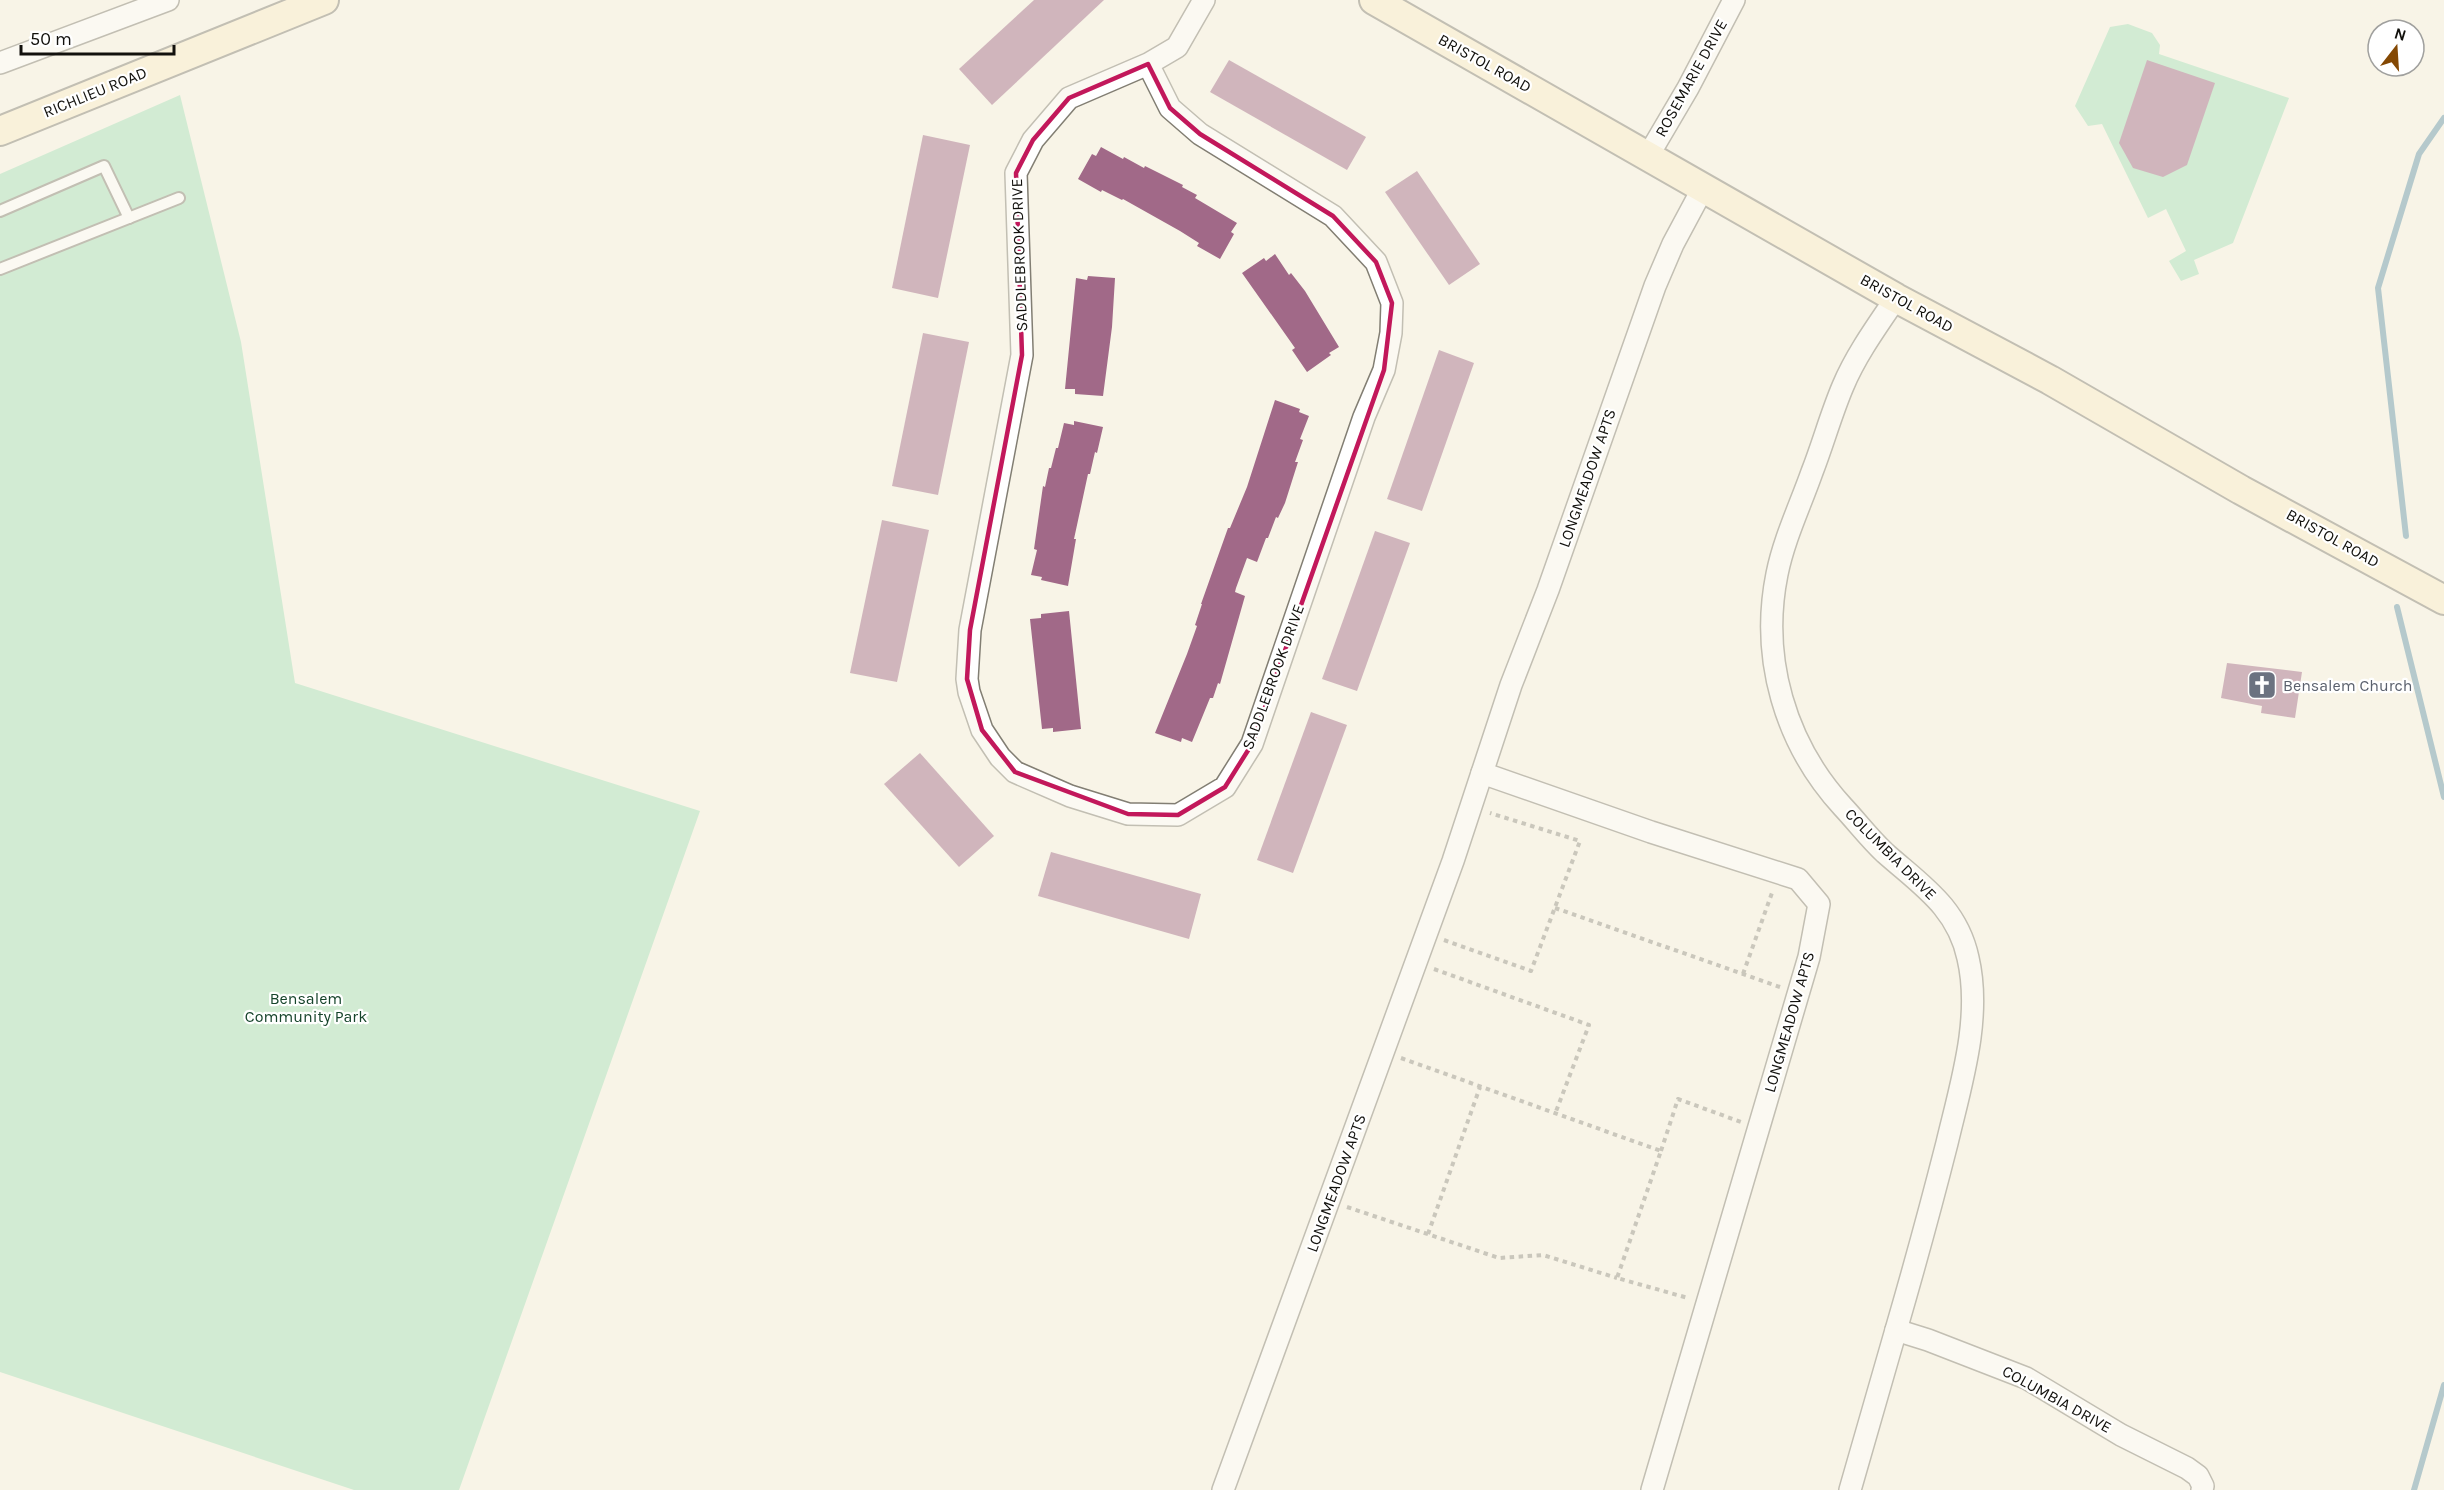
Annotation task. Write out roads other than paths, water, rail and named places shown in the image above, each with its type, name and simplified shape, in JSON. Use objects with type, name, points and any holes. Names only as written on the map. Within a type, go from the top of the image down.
[{"type":"main road","name":"RICHLIEU ROAD","points":[[0,131],[324,0]]},
{"type":"main road","name":"BRISTOL ROAD","points":[[1374,0],[1896,298],[2050,380],[2241,489],[2444,600]]},
{"type":"street","points":[[0,63],[168,0]]},
{"type":"street","name":"SADDLEBROOK DRIVE","points":[[1148,64],[1170,108],[1200,134],[1333,216],[1376,262],[1392,303],[1391,333],[1384,369],[1364,417],[1252,744],[1225,787],[1178,815],[1128,814],[1070,796],[1015,772],[1000,757],[982,730],[967,679],[970,630],[1022,355],[1016,172],[1033,140],[1069,98],[1148,64],[1177,47],[1204,0]]},
{"type":"street","name":"ROSEMARIE DRIVE","points":[[1648,156],[1688,88],[1734,0]]},
{"type":"street","name":"LONGMEADOW APTS","points":[[1223,1490],[1427,933],[1511,685],[1548,590],[1655,286],[1673,244],[1703,188]]},
{"type":"street","name":"COLUMBIA DRIVE","points":[[1850,1490],[1927,1224],[1957,1102],[1968,1046],[1973,985],[1961,933],[1935,895],[1884,852],[1831,794],[1809,762],[1779,692],[1773,659],[1773,598],[1786,539],[1844,384],[1872,332],[1896,298]]},
{"type":"street","name":"LONGMEADOW APTS","points":[[1482,773],[1798,879],[1819,904],[1809,957],[1652,1490]]},
{"type":"street","name":"COLUMBIA DRIVE","points":[[1896,1330],[2026,1378],[2121,1435],[2187,1468],[2198,1476],[2203,1486],[2202,1490]]},
{"type":"lane","points":[[0,211],[104,166],[129,218]]},
{"type":"lane","points":[[0,269],[179,198]]},
{"type":"waterway","points":[[2406,536],[2378,288],[2419,154],[2444,118]]},
{"type":"waterway","points":[[2397,607],[2444,797]]},
{"type":"waterway","points":[[2414,1490],[2444,1385]]},
{"type":"place","name":"Bensalem Church","points":[[2262,685]]},
{"type":"park label","name":"Bensalem Community Park","points":[[306,1007]]}]
